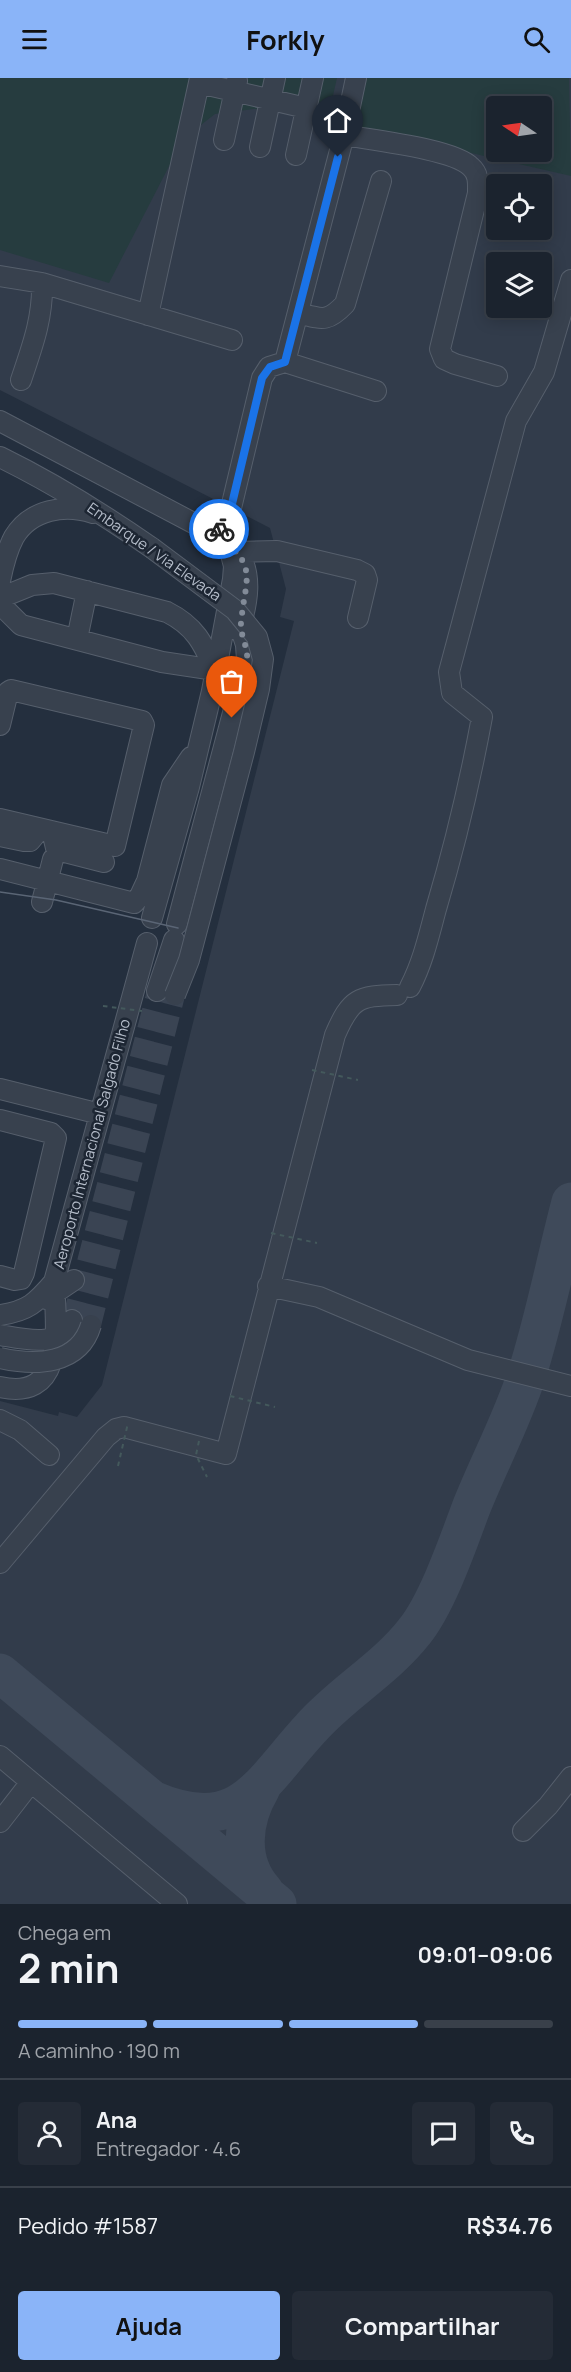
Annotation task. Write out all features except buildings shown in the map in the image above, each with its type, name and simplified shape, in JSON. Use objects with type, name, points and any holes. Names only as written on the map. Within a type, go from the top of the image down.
[{"type":"street","points":[[260,147],[275,78]]},
{"type":"street","points":[[296,155],[313,78]]},
{"type":"street","points":[[285,362],[344,135],[356,78]]},
{"type":"street","points":[[148,315],[199,80],[236,85],[270,99],[306,108]]},
{"type":"street","points":[[224,140],[236,85]]},
{"type":"street","points":[[344,135],[423,149],[453,157],[471,166],[478,177],[478,193],[440,349],[444,359],[496,376]]},
{"type":"street","points":[[298,313],[324,319],[334,316],[345,304],[381,182]]},
{"type":"street","points":[[0,276],[42,283],[232,340]]},
{"type":"street","points":[[0,1563],[106,1437],[116,1429],[124,1427],[226,1454],[330,1050],[345,1011],[370,996],[404,991],[418,971],[443,887],[471,778],[482,717],[452,693],[449,672],[516,421],[544,372],[571,280]]},
{"type":"street","points":[[21,380],[38,327],[42,306],[42,283]]},
{"type":"street","points":[[152,918],[189,787],[196,749],[212,691],[233,579],[234,566],[227,543],[231,508],[262,378],[270,367],[285,362],[376,391]]},
{"type":"street","points":[[0,421],[227,543],[276,551],[357,570],[365,574],[367,580],[358,618]]},
{"type":"street","name":"Embarque / Via Elevada","points":[[0,457],[40,477],[110,519],[152,548],[234,610],[257,637],[263,659],[259,689],[244,752],[189,960],[166,993],[176,932],[247,660],[240,626]]},
{"type":"street","points":[[0,581],[8,550],[16,534],[33,518],[54,509],[78,508],[110,519]]},
{"type":"street","points":[[212,691],[235,643],[246,601],[247,572],[227,543]]},
{"type":"street","points":[[0,598],[32,585],[54,583],[152,607],[183,620],[196,633],[216,670]]},
{"type":"street","points":[[77,639],[87,591]]},
{"type":"street","points":[[0,604],[21,625],[171,663],[216,670]]},
{"type":"street","points":[[0,725],[8,692],[11,690],[144,723],[115,846],[0,819]]},
{"type":"street","points":[[0,869],[134,903],[141,896],[147,881],[172,785],[196,749]]},
{"type":"street","points":[[0,836],[24,842],[30,841],[46,830]]},
{"type":"street","points":[[46,830],[56,848],[61,851],[104,862]]},
{"type":"street","points":[[42,902],[53,859]]},
{"type":"street","name":"Aeroporto Internacional Salgado Filho","points":[[0,1387],[13,1390],[26,1389],[40,1383],[50,1368],[55,1339],[54,1288],[147,943]]},
{"type":"street","points":[[0,1089],[100,1114]]},
{"type":"street","points":[[0,1120],[51,1133],[56,1138],[24,1273],[21,1279],[15,1280],[0,1276]]},
{"type":"street","points":[[0,1316],[18,1312],[35,1304],[54,1288],[74,1280]]},
{"type":"street","points":[[268,1286],[319,1297],[468,1360],[571,1386]]},
{"type":"street","points":[[0,1335],[27,1340],[55,1339],[82,1323],[84,1342],[69,1355],[49,1360],[0,1358]]},
{"type":"street","points":[[0,1420],[20,1430],[49,1455]]},
{"type":"street","points":[[0,1756],[177,1904]]},
{"type":"street","points":[[523,1831],[548,1806],[571,1777]]},
{"type":"street","points":[[0,1822],[31,1782]]},
{"type":"path","points":[[104,1006],[142,1011]]},
{"type":"path","points":[[312,1070],[358,1080]]},
{"type":"path","points":[[271,1233],[317,1243]]},
{"type":"path","points":[[230,1396],[275,1407]]},
{"type":"path","points":[[118,1466],[128,1423]]},
{"type":"path","points":[[200,1441],[196,1455],[207,1477]]},
{"type":"shaded area","points":[[0,78],[571,78],[571,1904],[0,1904],[0,1401],[58,1416],[59,1412],[77,1417],[102,1385],[294,621],[280,617],[286,589],[270,528],[0,390]]},
{"type":"green space","points":[[0,78],[337,78],[329,113],[254,109],[215,114],[183,139],[109,283],[0,250]]},
{"type":"green space","points":[[362,78],[569,78],[571,176],[510,162],[552,162],[552,96],[486,96],[486,156],[359,127],[354,116]]},
{"type":"taxiway","points":[[152,1800],[182,1810],[207,1813],[227,1809],[245,1799],[261,1785],[323,1715],[390,1658],[423,1620],[446,1573],[521,1391],[539,1331],[571,1202]]},
{"type":"taxiway","points":[[0,1673],[277,1904]]},
{"type":"taxiway","points":[[261,1788],[250,1813],[245,1840],[249,1867],[264,1891]]},
{"type":"tunnel","points":[[72,1320],[157,991]]},
{"type":"tunnel","points":[[91,1325],[175,995]]},
{"type":"tram line","points":[[0,892],[56,900],[178,928]]},
{"type":"way so far","points":[[219,529],[216,535],[237,552],[247,572],[246,601],[240,626],[246,645],[247,660],[232,718]]},
{"type":"route","points":[[219,529],[231,508],[262,378],[270,367],[285,362],[338,157]]}]
